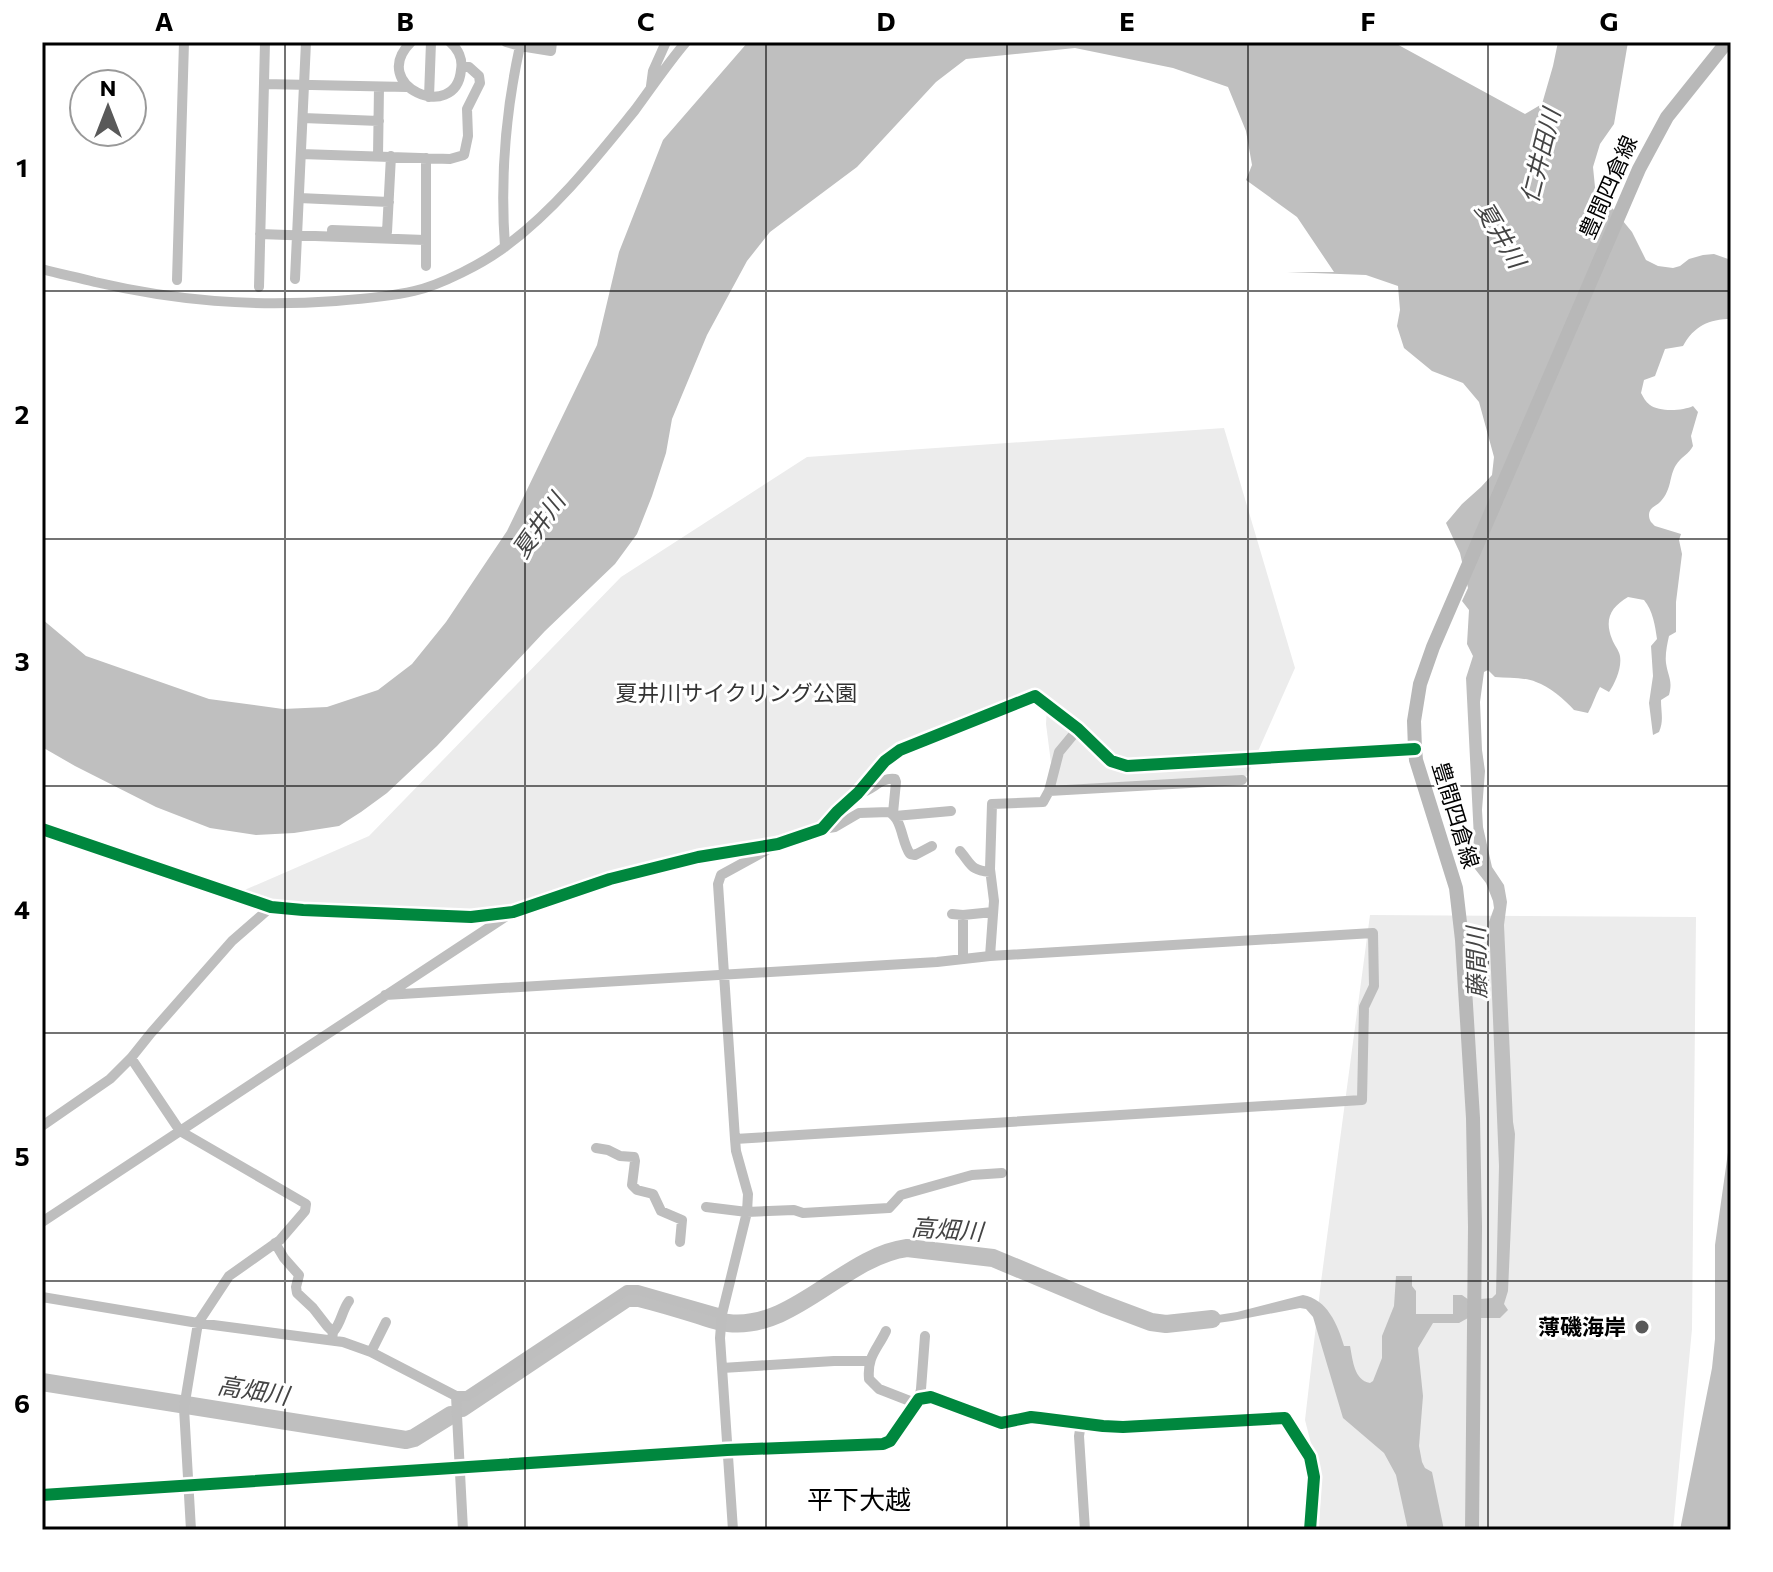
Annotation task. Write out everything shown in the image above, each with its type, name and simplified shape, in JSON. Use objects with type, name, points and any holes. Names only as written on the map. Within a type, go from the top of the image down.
[{"type":"main road","name":"豊間四倉線","points":[[1472,1530],[1475,1330],[1473,1118],[1458,900],[1416,760],[1414,721],[1420,684],[1447,614],[1657,133],[1727,42]]},
{"type":"street","points":[[177,280],[184,42]]},
{"type":"street","points":[[259,287],[265,42]]},
{"type":"street","points":[[295,279],[306,42]]},
{"type":"street","points":[[429,97],[431,42]]},
{"type":"street","points":[[408,43],[400,70],[407,87],[429,97],[448,92],[460,77],[460,55],[450,42]]},
{"type":"street","points":[[506,42],[551,51],[552,42]]},
{"type":"street","points":[[651,88],[653,71],[666,42]]},
{"type":"street","points":[[42,269],[179,298],[224,303],[286,304],[373,298],[417,291],[471,268],[505,247],[541,217],[577,180],[686,42]]},
{"type":"street","points":[[505,247],[502,203],[504,161],[510,90],[520,46]]},
{"type":"street","points":[[301,154],[450,159],[464,155],[468,136],[467,109],[480,83],[476,72],[462,67]]},
{"type":"street","points":[[264,84],[407,87]]},
{"type":"street","points":[[378,156],[379,87]]},
{"type":"street","points":[[303,118],[379,121]]},
{"type":"street","points":[[260,234],[387,232],[391,156]]},
{"type":"street","points":[[426,158],[426,266]]},
{"type":"street","points":[[299,198],[389,202]]},
{"type":"street","points":[[298,232],[425,240]]},
{"type":"street","points":[[822,829],[885,761],[900,750],[1035,696],[1078,729],[1111,761],[1127,766],[1415,749]]},
{"type":"street","points":[[990,956],[993,912],[990,872],[992,804],[1043,802],[1059,752],[1078,729]]},
{"type":"street","points":[[858,793],[887,778],[895,779],[894,814],[906,848],[915,855],[932,846]]},
{"type":"street","points":[[1049,791],[1242,780]]},
{"type":"street","points":[[42,829],[271,907],[471,917],[513,912],[610,879],[698,857],[778,844],[835,827],[859,813],[951,811]]},
{"type":"street","points":[[733,1530],[721,1320],[747,1212],[748,1194],[736,1151],[719,878],[778,844]]},
{"type":"street","points":[[960,851],[973,868],[990,872]]},
{"type":"street","points":[[42,1126],[110,1079],[232,941],[271,907]]},
{"type":"street","points":[[42,1222],[513,912]]},
{"type":"street","points":[[963,959],[958,915],[993,912]]},
{"type":"street","points":[[385,995],[1373,933],[1374,986],[1364,1007],[1362,1100],[735,1139]]},
{"type":"street","points":[[131,1058],[180,1131],[306,1204],[305,1211],[275,1243],[229,1276],[198,1323],[184,1404],[191,1530]]},
{"type":"street","points":[[596,1148],[634,1157],[632,1185],[637,1190],[653,1194],[661,1211],[683,1214],[680,1242]]},
{"type":"street","points":[[706,1207],[747,1212],[794,1210],[803,1213],[889,1208],[901,1195],[972,1175],[1002,1173]]},
{"type":"street","points":[[275,1243],[299,1275],[297,1293],[313,1308],[333,1336]]},
{"type":"street","points":[[42,1297],[198,1323],[333,1336],[456,1396],[467,1396],[627,1290],[638,1290],[721,1320]]},
{"type":"street","points":[[333,1336],[349,1301]]},
{"type":"street","points":[[371,1352],[386,1322]]},
{"type":"street","points":[[886,1331],[870,1361],[869,1379],[879,1389],[917,1401],[931,1397],[1001,1423],[1031,1417],[1123,1427],[1285,1418],[1310,1457],[1314,1477],[1310,1530]]},
{"type":"street","points":[[42,1495],[727,1450],[883,1444],[890,1441],[917,1401],[921,1389],[925,1336]]},
{"type":"street","points":[[722,1368],[870,1361]]},
{"type":"street","points":[[456,1396],[463,1530]]},
{"type":"street","points":[[1081,1424],[1079,1436],[1085,1530]]},
{"type":"green space","name":"夏井川サイクリング公園","points":[[1224,428],[1295,668],[1247,776],[1046,787],[1051,763],[1047,706],[1042,691],[900,750],[826,830],[648,871],[493,923],[300,913],[233,895],[369,836],[621,577],[807,457]]},
{"type":"green space","points":[[1370,915],[1696,917],[1692,1329],[1673,1530],[1319,1530],[1321,1483],[1305,1420]]},
{"type":"water","points":[[748,42],[1393,42],[1525,114],[1542,104],[1558,42],[1628,42],[1614,124],[1600,144],[1593,167],[1595,187],[1632,232],[1646,260],[1673,268],[1703,255],[1714,254],[1731,260],[1731,319],[1703,325],[1692,333],[1683,346],[1665,349],[1655,376],[1644,380],[1641,393],[1647,402],[1659,409],[1693,406],[1698,412],[1691,436],[1693,446],[1676,465],[1667,492],[1649,515],[1655,526],[1681,534],[1682,554],[1676,632],[1669,636],[1666,653],[1670,690],[1669,695],[1661,700],[1659,732],[1653,735],[1649,703],[1653,676],[1651,646],[1657,639],[1652,613],[1644,600],[1628,597],[1611,614],[1610,632],[1620,656],[1619,670],[1609,692],[1600,687],[1588,713],[1574,710],[1541,684],[1526,679],[1495,677],[1488,670],[1484,672],[1480,702],[1485,771],[1483,827],[1492,867],[1504,885],[1507,902],[1504,925],[1515,1134],[1508,1291],[1504,1304],[1508,1310],[1500,1318],[1433,1323],[1418,1348],[1423,1396],[1419,1446],[1425,1468],[1432,1472],[1444,1530],[1408,1530],[1396,1475],[1384,1453],[1343,1418],[1313,1317],[1306,1309],[1188,1327],[1186,1320],[1237,1312],[1303,1295],[1311,1297],[1330,1314],[1344,1346],[1350,1346],[1357,1374],[1370,1383],[1382,1358],[1382,1336],[1394,1306],[1396,1276],[1412,1276],[1412,1286],[1416,1291],[1416,1314],[1453,1314],[1453,1295],[1462,1295],[1469,1300],[1492,1298],[1496,1294],[1499,1166],[1489,922],[1494,908],[1472,856],[1474,839],[1466,678],[1473,656],[1467,644],[1469,610],[1462,601],[1468,588],[1460,553],[1446,523],[1492,475],[1494,457],[1479,402],[1463,383],[1432,371],[1404,348],[1397,326],[1400,310],[1398,286],[1366,275],[1287,272],[1334,272],[1297,217],[1246,180],[1252,165],[1246,131],[1228,87],[1173,68],[1075,48],[966,59],[936,82],[857,167],[770,232],[747,261],[707,335],[672,419],[666,453],[637,534],[615,564],[545,631],[437,746],[387,793],[339,826],[256,835],[210,828],[156,807],[42,747],[42,619],[86,656],[209,699],[283,709],[327,707],[378,690],[412,664],[446,622],[507,531],[597,345],[619,252],[663,140]]},
{"type":"water","points":[[1731,1131],[1731,1530],[1680,1530],[1712,1368],[1715,1245]]},
{"type":"waterway","name":"高畑川","points":[[462,1408],[627,1298],[639,1298],[724,1322],[752,1322],[775,1316],[797,1305],[862,1264],[907,1248],[993,1258],[1151,1322],[1166,1324],[1212,1319]]},
{"type":"waterway","name":"高畑川","points":[[42,1382],[406,1440],[451,1415]]},
{"type":"cycle path","points":[[42,829],[271,907],[471,917],[513,912],[610,879],[698,857],[778,844],[822,829],[885,761],[900,750],[1035,696],[1078,729],[1111,761],[1127,766],[1415,749]]},
{"type":"cycle path","points":[[42,1495],[727,1450],[883,1444],[890,1441],[919,1399],[931,1397],[1001,1423],[1031,1417],[1123,1427],[1285,1418],[1310,1457],[1314,1477],[1310,1530]]},
{"type":"place","name":"薄磯海岸","points":[[1642,1327]]},
{"type":"district","name":"平下大越","points":[[859,1500]]},
{"type":"water label","name":"仁井田川","points":[[1541,156]]},
{"type":"water label","name":"夏井川","points":[[1500,235]]},
{"type":"water label","name":"夏井川","points":[[539,526]]},
{"type":"water label","name":"藤間川","points":[[1477,963]]}]
